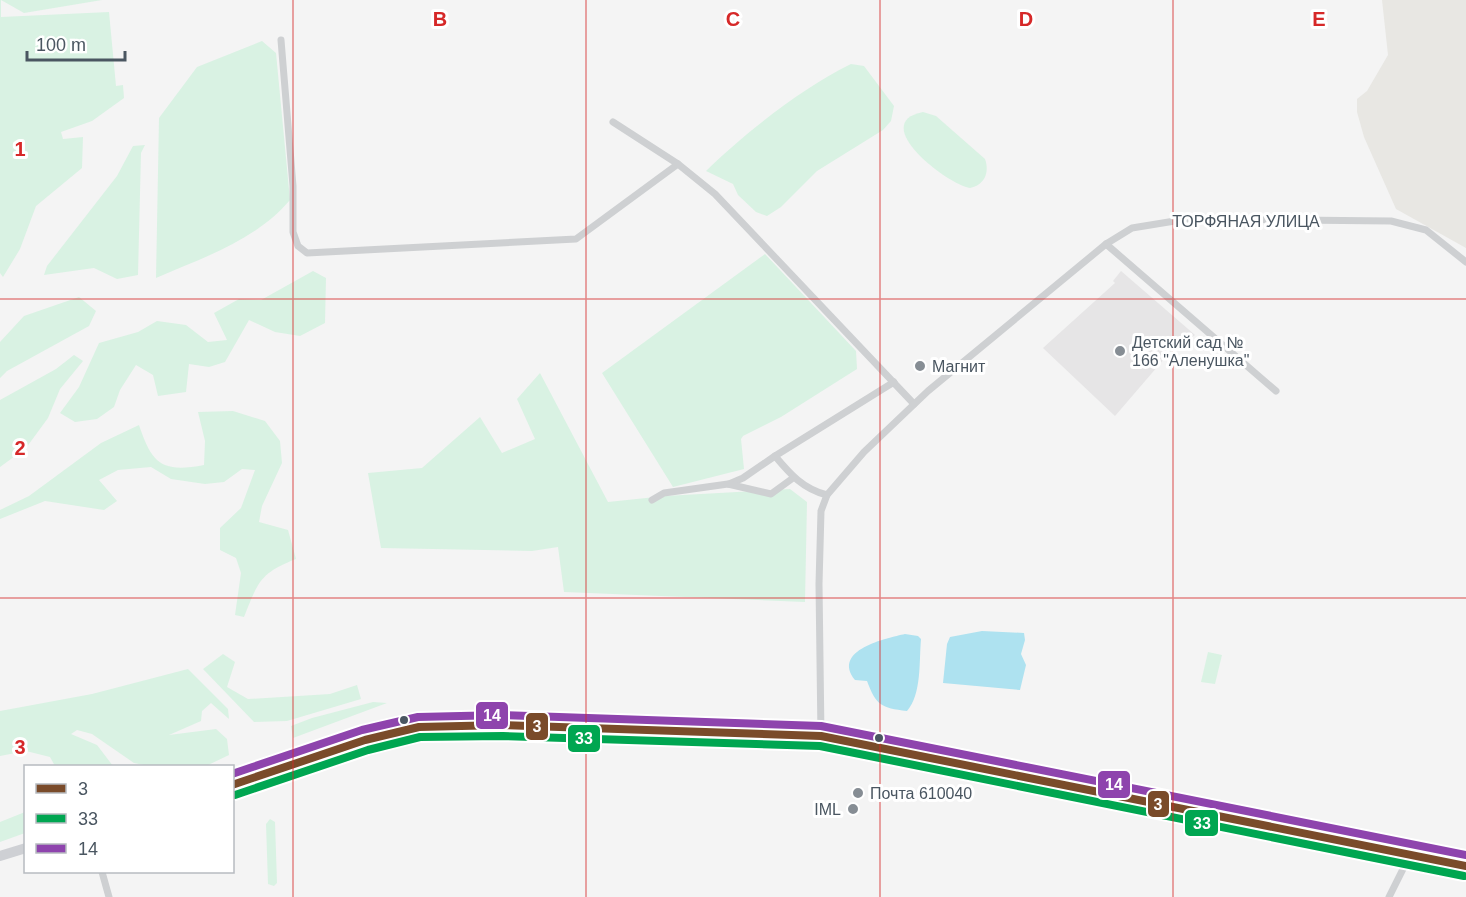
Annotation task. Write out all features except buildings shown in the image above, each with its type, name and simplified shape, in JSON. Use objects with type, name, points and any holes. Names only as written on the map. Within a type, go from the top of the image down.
[{"type":"main road","points":[[234,784],[372,738],[419,727],[503,725],[821,736],[1466,866]]},
{"type":"main road","points":[[0,856],[24,849]]},
{"type":"street","points":[[281,40],[292,175],[292,232],[298,246],[307,253],[576,239],[678,164]]},
{"type":"street","points":[[613,122],[678,164],[729,208],[820,308],[914,404]]},
{"type":"street","name":"ТОРФЯНАЯ УЛИЦА","points":[[821,736],[821,511],[827,495],[864,452],[914,404],[1106,244],[1132,228],[1187,219],[1391,221],[1426,230],[1466,262]]},
{"type":"street","points":[[1106,244],[1276,391]]},
{"type":"street","points":[[651,500],[664,493],[728,484],[743,478],[894,382]]},
{"type":"street","points":[[775,456],[793,478],[812,491],[827,495]]},
{"type":"street","points":[[728,484],[771,494],[793,478]]},
{"type":"street","points":[[1389,897],[1410,855]]},
{"type":"street","points":[[102,873],[109,897]]},
{"type":"shaded area","points":[[1382,0],[1466,0],[1466,248],[1396,209],[1364,137],[1357,112],[1357,99],[1367,91],[1388,55]]},
{"type":"shaded area","points":[[1121,271],[1195,335],[1164,359],[1115,416],[1043,348],[1115,283],[1113,281]]},
{"type":"green space","points":[[0,0],[1,17],[109,12],[116,86],[123,85],[124,98],[92,121],[61,132],[63,139],[83,137],[82,168],[36,206],[20,249],[3,277],[0,273]]},
{"type":"green space","points":[[1,0],[102,0],[24,13]]},
{"type":"green space","points":[[262,41],[276,53],[290,200],[261,227],[245,237],[156,278],[159,118],[197,67]]},
{"type":"green space","points":[[851,64],[864,66],[894,106],[891,121],[883,130],[817,171],[781,207],[767,216],[756,212],[738,195],[733,184],[706,171],[775,112]]},
{"type":"green space","points":[[923,112],[936,116],[985,159],[986,174],[979,184],[970,188],[959,184],[931,166],[917,153],[907,140],[904,128],[908,118]]},
{"type":"green space","points":[[145,145],[141,153],[138,275],[117,279],[94,268],[44,275],[47,266],[117,176],[133,146]]},
{"type":"green space","points":[[765,254],[856,351],[857,369],[781,417],[743,436],[741,439],[744,469],[673,487],[602,373]]},
{"type":"green space","points":[[313,271],[326,278],[325,323],[300,336],[275,332],[249,320],[225,362],[209,367],[189,364],[186,392],[158,396],[153,375],[136,365],[120,390],[114,407],[97,419],[75,422],[60,413],[79,387],[99,343],[138,332],[157,321],[186,325],[208,342],[227,340],[214,313],[239,299],[261,300]]},
{"type":"green space","points":[[79,297],[96,311],[89,326],[7,371],[0,378],[0,342],[24,316]]},
{"type":"green space","points":[[74,355],[83,361],[60,389],[48,418],[26,448],[0,467],[0,400],[56,369]]},
{"type":"green space","points":[[540,373],[608,502],[665,496],[790,489],[807,502],[805,602],[564,592],[558,547],[532,551],[381,548],[368,473],[422,468],[480,417],[502,453],[535,439],[517,399]]},
{"type":"green space","points":[[233,411],[265,421],[280,441],[282,463],[262,506],[259,522],[288,530],[296,559],[267,574],[257,587],[244,617],[235,615],[241,573],[236,558],[220,550],[220,528],[241,508],[255,470],[242,469],[224,482],[205,484],[171,479],[151,467],[118,470],[99,480],[117,501],[104,510],[45,501],[0,519],[0,510],[29,496],[101,443],[139,425],[149,449],[161,463],[178,468],[204,465],[205,441],[198,412]]},
{"type":"green space","points":[[1208,652],[1222,655],[1215,684],[1201,682]]},
{"type":"green space","points":[[223,654],[235,662],[227,687],[248,699],[330,694],[357,685],[361,699],[287,721],[254,722],[203,669]]},
{"type":"green space","points":[[188,669],[228,709],[229,719],[211,703],[202,711],[201,721],[169,735],[216,729],[227,739],[229,755],[208,765],[144,765],[134,763],[92,734],[77,730],[71,734],[97,745],[112,765],[54,765],[50,757],[26,751],[0,756],[0,711],[92,694]]},
{"type":"green space","points":[[373,702],[387,703],[293,738],[291,726]]},
{"type":"green space","points":[[24,812],[24,833],[0,842],[0,822]]},
{"type":"green space","points":[[270,819],[275,822],[277,883],[274,886],[268,884],[266,824]]},
{"type":"water","points":[[982,631],[1024,633],[1025,640],[1021,654],[1026,665],[1020,690],[943,683],[947,644],[950,637]]},
{"type":"water","points":[[905,634],[918,636],[921,639],[917,687],[912,704],[907,711],[885,707],[873,695],[867,681],[855,680],[850,670],[850,661],[864,647]]},
{"type":"transit line","name":"14","points":[[234,773],[362,730],[418,717],[503,715],[821,726],[1466,855]]},
{"type":"transit line","name":"3","points":[[234,784],[365,740],[419,727],[503,725],[821,736],[1466,866]]},
{"type":"transit line","name":"33","points":[[235,795],[368,750],[420,737],[503,736],[820,746],[1464,876]]},
{"type":"place","name":"Детский сад № 166 \"Аленушка\"","points":[[1120,351]]},
{"type":"place","name":"Магнит","points":[[920,366]]},
{"type":"place","name":"Почта 610040","points":[[858,793]]},
{"type":"place","name":"IML","points":[[853,809]]}]
